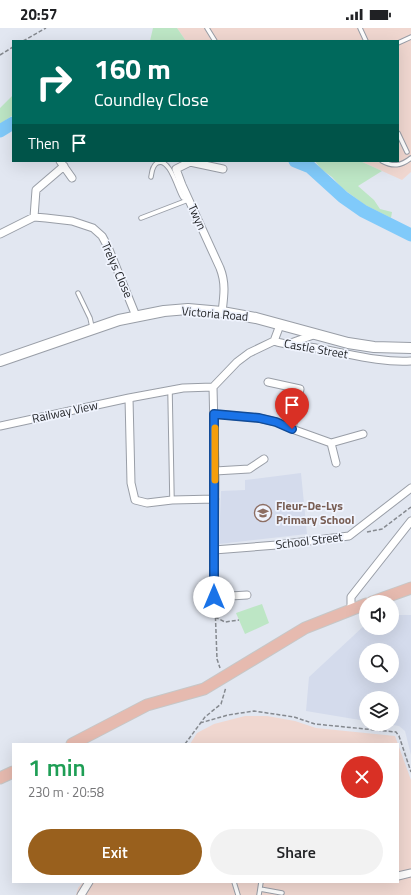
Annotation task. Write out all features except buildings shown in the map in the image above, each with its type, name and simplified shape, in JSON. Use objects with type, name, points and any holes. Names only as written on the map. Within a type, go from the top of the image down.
[{"type":"main road","name":"Victoria Road","points":[[0,362],[92,328],[136,316],[164,311],[188,309],[222,312],[256,318],[348,343],[374,347],[411,348]]},
{"type":"main road","points":[[392,595],[411,588]]},
{"type":"main road","points":[[74,743],[147,705],[204,689],[305,628],[359,607]]},
{"type":"main road","points":[[0,778],[12,772]]},
{"type":"street","name":"Twyn","points":[[222,312],[225,294],[224,278],[176,169],[190,162],[223,169]]},
{"type":"street","points":[[0,234],[34,217],[36,190],[62,164],[72,178]]},
{"type":"street","name":"Trelys Close","points":[[34,217],[72,221],[93,228],[102,236],[108,247],[136,316]]},
{"type":"street","points":[[274,341],[280,324]]},
{"type":"street","points":[[289,344],[316,334]]},
{"type":"street","name":"Castle Street","points":[[213,387],[249,352],[274,341],[358,356],[402,362],[411,361]]},
{"type":"street","points":[[268,382],[300,389],[292,429]]},
{"type":"street","points":[[213,387],[215,471],[214,597],[246,595]]},
{"type":"street","name":"Railway View","points":[[0,426],[170,390],[213,387]]},
{"type":"street","points":[[129,398],[131,482],[135,500],[147,503],[172,500],[215,499]]},
{"type":"street","points":[[214,414],[259,418],[276,422],[331,443],[363,434]]},
{"type":"street","points":[[331,443],[336,463]]},
{"type":"street","points":[[215,471],[249,469],[264,459]]},
{"type":"street","name":"School Street","points":[[214,550],[277,545],[349,536],[411,488]]},
{"type":"street","points":[[351,610],[351,597],[411,521]]},
{"type":"street","points":[[399,876],[411,873]]},
{"type":"street","points":[[81,895],[88,883]]},
{"type":"lane","points":[[207,28],[214,40]]},
{"type":"lane","points":[[360,28],[366,40]]},
{"type":"lane","points":[[399,43],[411,37]]},
{"type":"lane","points":[[399,135],[407,152]]},
{"type":"lane","points":[[384,162],[389,165],[398,166],[411,158]]},
{"type":"lane","points":[[151,177],[155,166],[160,162],[163,163],[170,168],[180,194],[183,198],[189,199]]},
{"type":"lane","points":[[141,218],[189,199]]},
{"type":"lane","points":[[78,293],[90,318],[92,328]]},
{"type":"lane","points":[[170,390],[172,500]]},
{"type":"lane","points":[[234,883],[238,895]]},
{"type":"lane","points":[[259,895],[261,883]]},
{"type":"lane","points":[[260,890],[282,893]]},
{"type":"path","points":[[25,40],[46,28]]},
{"type":"path","points":[[0,55],[12,48]]},
{"type":"path","points":[[349,536],[382,528],[411,507]]},
{"type":"path","points":[[214,597],[217,659],[222,674]]},
{"type":"path","points":[[215,617],[225,622],[239,620]]},
{"type":"path","points":[[186,743],[205,717],[221,704],[227,683]]},
{"type":"path","points":[[200,724],[228,715],[254,711],[294,717],[315,724],[396,732],[399,736],[411,772]]},
{"type":"shaded area","points":[[177,28],[411,28],[411,172],[402,180],[362,162],[399,162],[399,40],[185,40]]},
{"type":"shaded area","name":"Fleur-De-Lys Primary School","points":[[301,473],[307,534],[219,544],[221,491],[245,490],[245,480]]},
{"type":"shaded area","points":[[399,615],[411,615],[411,755],[405,731],[399,726],[399,691],[359,691],[359,720],[306,711],[309,677],[359,631],[359,635],[399,635]]},
{"type":"shaded area","points":[[245,716],[267,716],[295,721],[316,728],[395,736],[398,743],[191,743],[197,733],[214,724]]},
{"type":"shaded area","points":[[399,747],[411,780],[411,895],[76,895],[78,888],[82,883],[399,883]]},
{"type":"green space","points":[[153,28],[177,28],[185,40],[150,40]]},
{"type":"green space","points":[[12,96],[12,116],[0,124],[0,108]]},
{"type":"green space","points":[[316,162],[362,162],[382,171],[358,186],[374,200],[380,209],[392,212],[391,218],[365,205],[342,188],[332,177],[321,169]]},
{"type":"green space","points":[[262,604],[269,623],[245,634],[236,613]]},
{"type":"waterway","points":[[0,131],[12,124]]},
{"type":"waterway","points":[[298,162],[310,167],[343,197],[363,211],[411,235]]},
{"type":"slow traffic","points":[[215,428],[215,480]]},
{"type":"place","name":"Fleur-De-Lys Primary School","points":[[263,513]]},
{"type":"route","points":[[214,597],[214,414],[259,418],[276,422],[292,429]]}]
